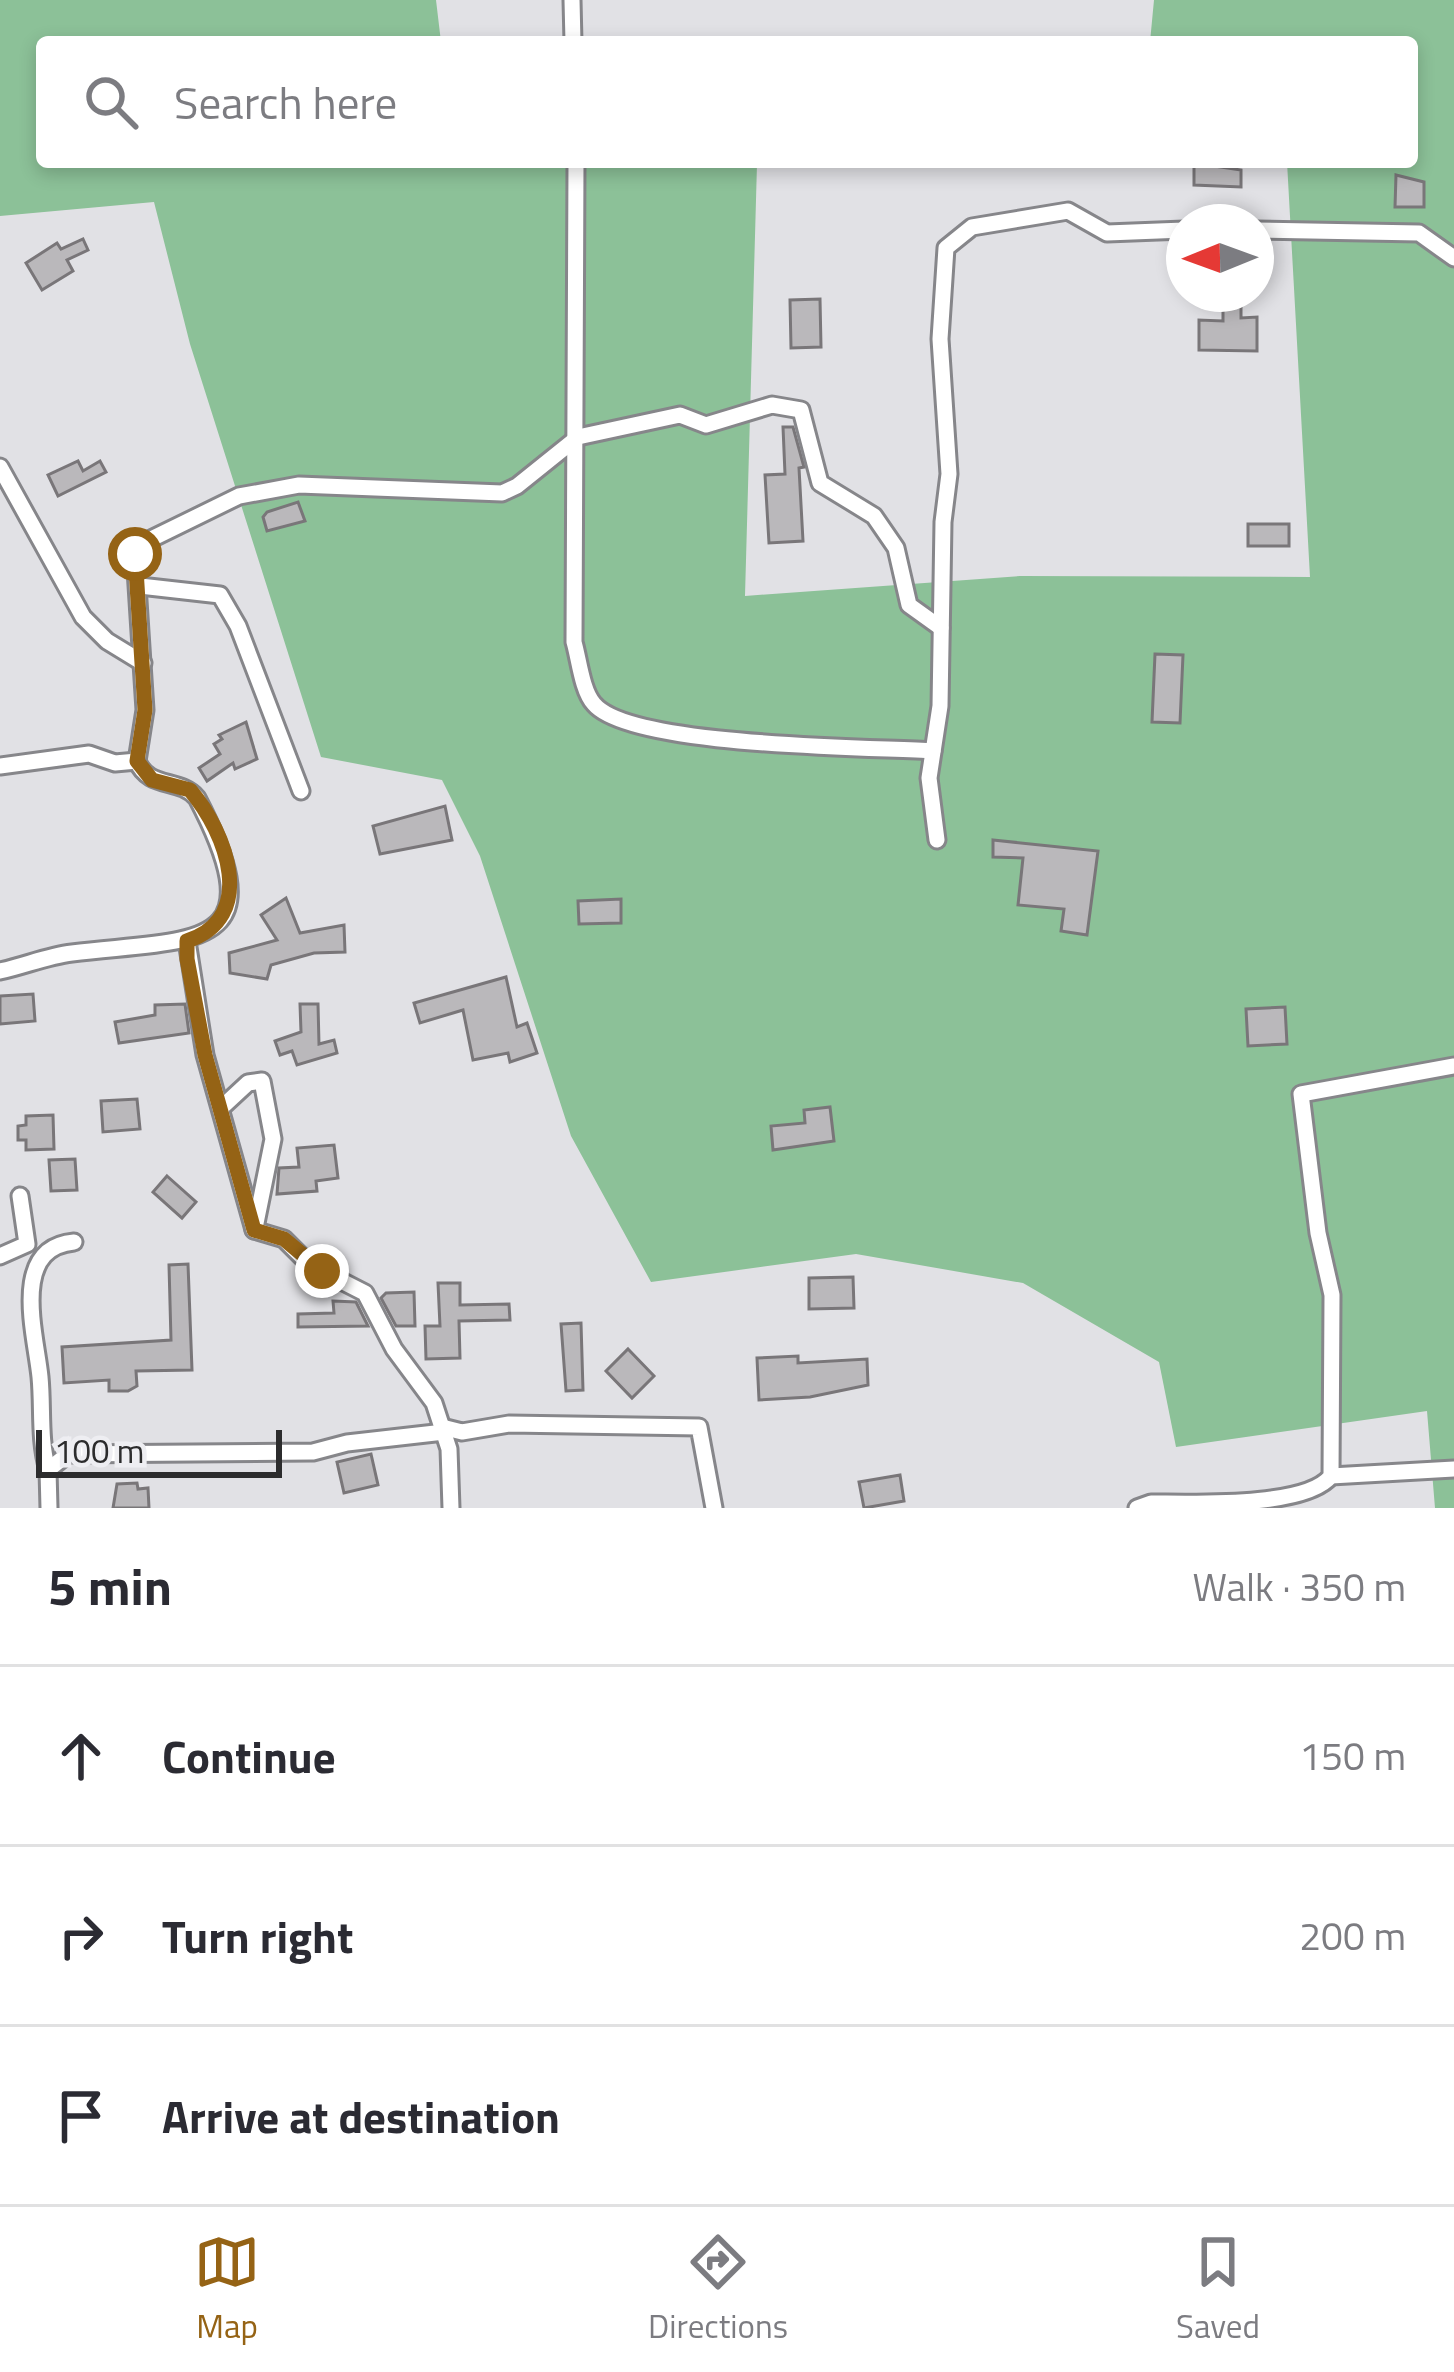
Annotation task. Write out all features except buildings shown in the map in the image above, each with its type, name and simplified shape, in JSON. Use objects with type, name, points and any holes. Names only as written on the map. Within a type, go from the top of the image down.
[{"type":"street","points":[[572,0],[573,36]]},
{"type":"street","points":[[576,168],[574,642],[592,703],[618,721],[676,735],[933,751]]},
{"type":"street","points":[[937,840],[930,814],[949,474],[940,339],[946,248],[972,227],[1068,211],[1107,233],[1166,231]]},
{"type":"street","points":[[1274,230],[1419,233],[1454,258]]},
{"type":"street","points":[[0,971],[65,953],[187,941],[211,933],[222,923],[230,886],[227,864],[190,790],[152,780],[137,761],[145,710],[138,548],[239,496],[298,485],[502,493],[518,487],[578,437],[680,415],[706,425],[772,405],[801,410],[820,483],[874,516],[896,548],[909,605],[941,628]]},
{"type":"street","points":[[0,466],[83,617],[107,641],[143,663]]},
{"type":"street","points":[[140,586],[220,595],[238,626],[301,791]]},
{"type":"street","points":[[124,649],[143,639]]},
{"type":"street","points":[[0,766],[89,754],[115,763],[137,761]]},
{"type":"street","points":[[187,941],[200,1031],[254,1230]]},
{"type":"street","points":[[1137,1508],[1151,1503],[1295,1496],[1322,1486],[1331,1476],[1332,1295],[1318,1233],[1301,1094],[1454,1066]]},
{"type":"street","points":[[221,1108],[248,1083],[262,1081],[273,1139],[254,1230]]},
{"type":"street","points":[[20,1196],[33,1271],[32,1310],[49,1508]]},
{"type":"street","points":[[254,1230],[284,1239],[310,1264],[364,1293],[394,1349],[428,1392],[445,1436],[451,1508]]},
{"type":"street","points":[[33,1271],[52,1249],[74,1242]]},
{"type":"street","points":[[0,1256],[27,1244]]},
{"type":"street","points":[[48,1470],[68,1454],[313,1452],[346,1442],[445,1436],[528,1424],[699,1427],[714,1508]]},
{"type":"street","points":[[1331,1476],[1454,1469]]},
{"type":"green space","points":[[0,0],[436,0],[440,36],[36,36],[36,168],[757,168],[745,596],[1020,576],[1310,577],[1287,168],[1418,168],[1418,36],[1151,36],[1154,0],[1454,0],[1454,1508],[1435,1508],[1427,1411],[1176,1447],[1159,1362],[1023,1283],[856,1254],[651,1282],[571,1136],[480,856],[442,780],[321,757],[190,344],[154,202],[0,216]]},
{"type":"route","points":[[135,554],[142,603],[145,710],[137,761],[152,780],[190,790],[197,798],[227,864],[230,886],[222,923],[211,933],[187,941],[187,959],[235,1172],[254,1230],[284,1239],[322,1271]]}]
